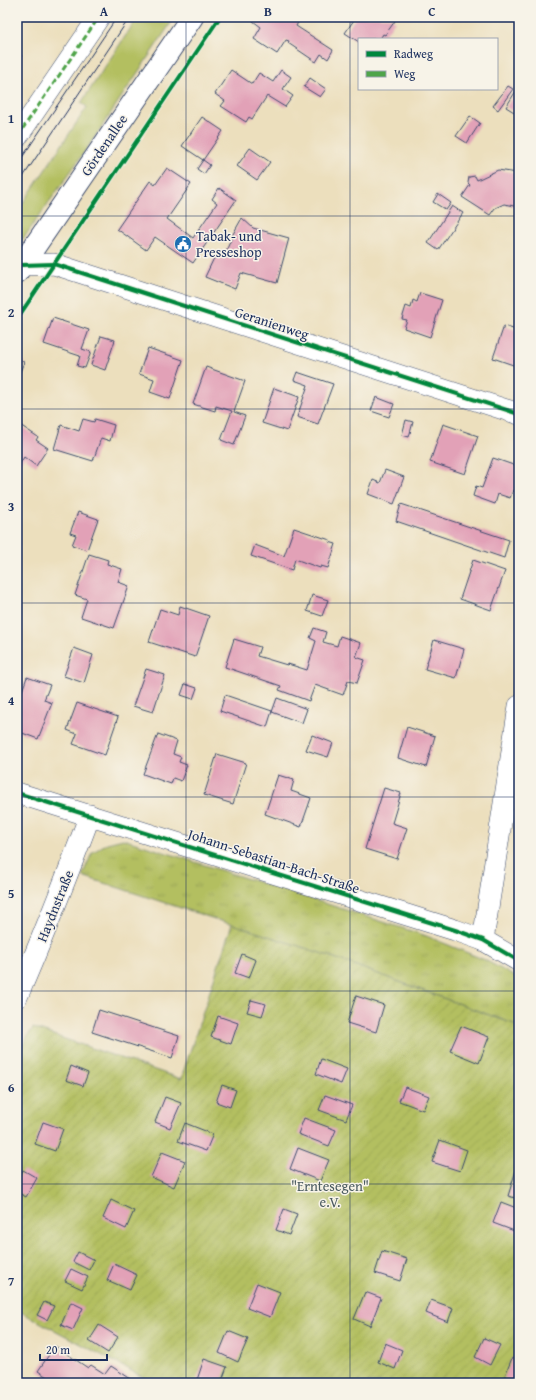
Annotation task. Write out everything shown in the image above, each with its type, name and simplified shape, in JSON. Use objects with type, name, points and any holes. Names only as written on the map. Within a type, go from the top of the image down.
[{"type":"street","points":[[17,137],[99,17]]},
{"type":"street","name":"Gördenallee","points":[[19,267],[192,17]]},
{"type":"street","name":"Geranienweg","points":[[19,267],[54,264],[519,414]]},
{"type":"street","points":[[483,940],[519,706]]},
{"type":"street","name":"Johann-Sebastian-Bach-Straße","points":[[17,793],[455,930],[483,940],[519,961]]},
{"type":"street","name":"Haydnstraße","points":[[17,997],[40,944],[90,815]]},
{"type":"green space","points":[[138,17],[175,17],[88,147],[23,239],[17,242],[17,212],[87,107],[81,103]]},
{"type":"green space","points":[[123,839],[424,935],[485,960],[519,979],[519,1026],[329,956],[82,876],[92,853],[107,843]]},
{"type":"green space","points":[[519,871],[519,921],[513,908]]},
{"type":"green space","name":"\"Erntesegen\" e.V.","points":[[232,924],[329,956],[519,1026],[519,1383],[154,1383],[17,1310],[17,1053],[33,1028],[181,1079]]},
{"type":"building","points":[[256,17],[301,17],[296,26],[333,50],[328,59],[321,54],[316,62],[288,43],[289,41],[286,40],[277,54],[254,39],[261,27],[253,21]]},
{"type":"building","points":[[356,17],[390,17],[395,21],[385,35],[383,34],[381,38],[358,38],[358,41],[345,33]]},
{"type":"building","points":[[17,52],[22,56],[17,64]]},
{"type":"building","points":[[231,70],[252,84],[259,73],[273,82],[281,70],[291,77],[283,89],[293,96],[285,107],[267,96],[252,119],[249,117],[246,122],[221,106],[225,101],[215,94]]},
{"type":"building","points":[[310,78],[326,89],[320,97],[304,87]]},
{"type":"building","points":[[508,86],[513,89],[498,110],[493,106]]},
{"type":"building","points":[[519,86],[519,115],[506,107]]},
{"type":"building","points":[[470,116],[480,123],[467,143],[456,136]]},
{"type":"building","points":[[202,117],[223,131],[203,160],[182,146]]},
{"type":"building","points":[[250,148],[270,162],[257,180],[237,166]]},
{"type":"building","points":[[203,160],[210,165],[204,174],[197,169]]},
{"type":"building","points":[[167,168],[191,184],[167,219],[193,238],[217,203],[212,199],[219,188],[236,200],[193,263],[155,237],[146,250],[117,229],[150,181],[155,185]]},
{"type":"building","points":[[498,170],[517,173],[515,184],[519,185],[519,207],[504,204],[495,208],[490,215],[462,197],[470,185],[468,183],[469,177],[475,176],[477,180]]},
{"type":"building","points":[[438,194],[451,203],[446,210],[433,202]]},
{"type":"building","points":[[452,206],[463,213],[438,250],[428,243]]},
{"type":"building","points":[[242,218],[253,228],[289,238],[277,283],[241,273],[235,289],[205,277],[214,258],[225,254],[233,234]]},
{"type":"building","points":[[420,293],[442,300],[430,337],[404,328],[407,320],[402,319],[406,306],[411,308],[413,300],[417,302]]},
{"type":"building","points":[[53,318],[89,330],[82,349],[91,352],[85,368],[77,366],[80,356],[44,344]]},
{"type":"building","points":[[504,326],[519,331],[519,367],[493,358]]},
{"type":"building","points":[[101,336],[115,340],[105,370],[91,365]]},
{"type":"building","points":[[148,348],[183,360],[170,399],[150,392],[154,379],[139,374]]},
{"type":"building","points":[[17,360],[24,362],[18,377],[17,377]]},
{"type":"building","points":[[206,367],[245,381],[234,412],[245,416],[234,445],[221,440],[232,411],[216,406],[215,411],[193,404]]},
{"type":"building","points":[[297,372],[333,384],[318,424],[297,417],[308,385],[294,380]]},
{"type":"building","points":[[274,388],[299,397],[287,431],[262,423]]},
{"type":"building","points":[[376,397],[394,404],[389,417],[371,411]]},
{"type":"building","points":[[83,419],[94,422],[95,419],[114,425],[110,441],[101,438],[93,461],[54,449],[61,425],[79,431]]},
{"type":"building","points":[[406,420],[413,422],[409,437],[402,435]]},
{"type":"building","points":[[17,423],[38,437],[36,440],[48,448],[36,466],[24,457],[19,465],[17,463]]},
{"type":"building","points":[[443,424],[478,436],[465,474],[430,462]]},
{"type":"building","points":[[493,458],[519,467],[519,492],[513,490],[510,498],[498,494],[495,504],[473,496],[476,486],[482,488]]},
{"type":"building","points":[[385,470],[404,477],[394,504],[368,494],[373,480],[380,483]]},
{"type":"building","points":[[401,504],[509,540],[504,558],[396,521]]},
{"type":"building","points":[[78,512],[98,519],[87,550],[72,545],[76,535],[70,533]]},
{"type":"building","points":[[294,528],[330,540],[329,542],[336,544],[328,568],[321,566],[320,568],[295,559],[292,570],[251,556],[255,545],[284,556]]},
{"type":"building","points":[[89,554],[108,560],[107,564],[122,569],[118,582],[129,586],[114,628],[81,617],[87,599],[75,595]]},
{"type":"building","points":[[473,560],[505,571],[491,610],[460,599]]},
{"type":"building","points":[[312,595],[328,600],[322,616],[307,611]]},
{"type":"building","points":[[180,606],[209,616],[195,657],[149,642],[160,609],[178,615]]},
{"type":"building","points":[[314,628],[326,632],[323,642],[337,646],[340,636],[361,643],[356,657],[365,660],[357,683],[348,681],[343,695],[315,685],[309,701],[279,690],[281,686],[225,667],[234,639],[260,647],[257,656],[307,670],[316,641],[310,638]]},
{"type":"building","points":[[434,640],[464,649],[456,678],[425,669]]},
{"type":"building","points":[[74,648],[93,655],[84,683],[64,676]]},
{"type":"building","points":[[146,669],[165,675],[153,712],[133,706]]},
{"type":"building","points":[[27,677],[50,685],[44,700],[52,703],[38,739],[17,731],[17,690],[22,691]]},
{"type":"building","points":[[185,684],[197,688],[193,699],[181,695]]},
{"type":"building","points":[[225,695],[272,711],[267,727],[220,711]]},
{"type":"building","points":[[277,698],[307,709],[302,723],[272,712]]},
{"type":"building","points":[[77,703],[118,717],[105,755],[73,744],[77,734],[67,730]]},
{"type":"building","points":[[407,727],[435,736],[426,767],[398,758]]},
{"type":"building","points":[[158,734],[177,741],[173,754],[181,757],[179,762],[187,765],[181,781],[173,778],[171,784],[143,774]]},
{"type":"building","points":[[312,735],[333,743],[328,757],[306,750]]},
{"type":"building","points":[[217,754],[246,763],[233,804],[204,795]]},
{"type":"building","points":[[278,775],[294,780],[291,791],[311,798],[301,827],[265,814]]},
{"type":"building","points":[[384,788],[401,793],[392,823],[407,828],[397,859],[365,849]]},
{"type":"building","points":[[242,954],[256,960],[249,978],[235,973]]},
{"type":"building","points":[[356,996],[384,1005],[376,1032],[347,1023]]},
{"type":"building","points":[[251,1000],[266,1004],[262,1016],[247,1012]]},
{"type":"building","points":[[99,1010],[179,1036],[172,1058],[92,1032]]},
{"type":"building","points":[[218,1016],[238,1023],[231,1044],[211,1037]]},
{"type":"building","points":[[461,1026],[489,1037],[479,1063],[450,1051]]},
{"type":"building","points":[[321,1059],[347,1069],[341,1084],[316,1074]]},
{"type":"building","points":[[71,1066],[88,1073],[83,1086],[66,1080]]},
{"type":"building","points":[[222,1085],[236,1090],[230,1107],[216,1102]]},
{"type":"building","points":[[405,1087],[429,1096],[423,1110],[399,1101]]},
{"type":"building","points":[[325,1095],[352,1105],[346,1120],[319,1110]]},
{"type":"building","points":[[165,1097],[181,1103],[170,1128],[155,1122]]},
{"type":"building","points":[[304,1118],[336,1130],[329,1146],[298,1134]]},
{"type":"building","points":[[43,1122],[63,1129],[55,1151],[35,1144]]},
{"type":"building","points":[[185,1123],[213,1134],[206,1151],[178,1141]]},
{"type":"building","points":[[440,1140],[467,1150],[460,1171],[432,1162]]},
{"type":"building","points":[[298,1148],[329,1160],[320,1181],[290,1169]]},
{"type":"building","points":[[162,1152],[185,1161],[174,1187],[151,1177]]},
{"type":"building","points":[[23,1170],[37,1178],[26,1197],[17,1192],[17,1181]]},
{"type":"building","points":[[516,1170],[519,1171],[519,1199],[508,1196]]},
{"type":"building","points":[[111,1200],[134,1211],[126,1229],[103,1218]]},
{"type":"building","points":[[501,1202],[519,1209],[519,1227],[517,1232],[493,1223]]},
{"type":"building","points":[[284,1209],[297,1214],[289,1235],[276,1230]]},
{"type":"building","points":[[382,1251],[407,1259],[400,1281],[375,1273]]},
{"type":"building","points":[[78,1252],[94,1260],[89,1270],[73,1262]]},
{"type":"building","points":[[114,1264],[137,1275],[130,1290],[107,1280]]},
{"type":"building","points":[[71,1269],[88,1277],[82,1289],[65,1281]]},
{"type":"building","points":[[257,1283],[280,1292],[270,1317],[247,1308]]},
{"type":"building","points":[[365,1292],[381,1298],[370,1326],[354,1319]]},
{"type":"building","points":[[431,1300],[453,1308],[448,1322],[426,1313]]},
{"type":"building","points":[[44,1302],[54,1306],[47,1320],[37,1315]]},
{"type":"building","points":[[71,1302],[83,1308],[73,1330],[61,1325]]},
{"type":"building","points":[[99,1325],[118,1337],[108,1353],[89,1341]]},
{"type":"building","points":[[228,1331],[248,1339],[238,1362],[219,1353]]},
{"type":"building","points":[[484,1338],[500,1345],[490,1365],[475,1357]]},
{"type":"building","points":[[385,1343],[402,1350],[395,1369],[378,1362]]},
{"type":"building","points":[[55,1346],[88,1368],[91,1365],[105,1374],[111,1366],[137,1383],[83,1383],[80,1381],[79,1383],[56,1383],[38,1371]]},
{"type":"building","points":[[512,1358],[519,1361],[519,1383],[504,1378]]},
{"type":"building","points":[[204,1359],[227,1367],[221,1383],[196,1383]]},
{"type":"tram line","points":[[17,165],[117,17]]},
{"type":"tram line","points":[[17,186],[130,17]]},
{"type":"marked path","points":[[17,137],[99,17]]},
{"type":"cycle path","points":[[17,319],[220,17]]},
{"type":"cycle path","points":[[17,263],[22,265],[54,264],[519,414]]},
{"type":"cycle path","points":[[17,793],[455,930],[483,940],[519,961]]},
{"type":"place","name":"Tabak- und Presseshop","points":[[183,244]]}]
